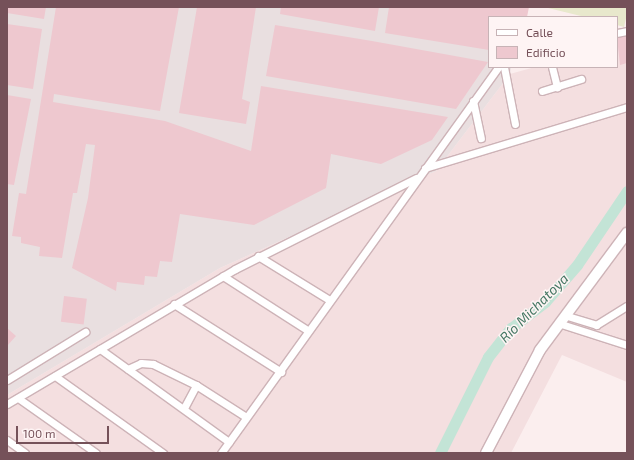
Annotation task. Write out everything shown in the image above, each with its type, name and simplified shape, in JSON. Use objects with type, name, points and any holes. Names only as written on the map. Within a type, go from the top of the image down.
[{"type":"street","points":[[223,452],[246,417],[281,372],[328,299],[497,68]]},
{"type":"street","points":[[504,68],[515,124]]},
{"type":"street","points":[[552,68],[557,88]]},
{"type":"street","points":[[542,91],[557,88],[581,79]]},
{"type":"street","points":[[473,101],[481,138]]},
{"type":"street","points":[[425,168],[627,107]]},
{"type":"street","points":[[7,404],[174,304],[258,256],[417,178]]},
{"type":"street","points":[[486,453],[561,319],[627,233]]},
{"type":"street","points":[[258,256],[328,299]]},
{"type":"street","points":[[223,276],[307,330]]},
{"type":"street","points":[[174,304],[281,372]]},
{"type":"street","points":[[561,319],[596,325],[627,306]]},
{"type":"street","points":[[561,319],[627,345]]},
{"type":"street","points":[[7,380],[85,332]]},
{"type":"street","points":[[100,349],[184,408],[229,442]]},
{"type":"street","points":[[128,369],[141,363],[153,364],[196,385],[246,417]]},
{"type":"street","points":[[55,376],[163,453]]},
{"type":"street","points":[[184,408],[196,385]]},
{"type":"street","points":[[18,398],[96,453]]},
{"type":"street","points":[[7,440],[25,453]]},
{"type":"shaded area","points":[[7,7],[523,7],[488,16],[488,68],[511,68],[510,74],[436,171],[220,268],[7,395]]},
{"type":"shaded area","points":[[627,40],[627,382],[562,355],[511,453],[7,453],[7,395],[220,268],[436,171],[510,74],[531,68],[618,68],[618,43]]},
{"type":"green space","points":[[544,7],[627,7],[624,27],[618,25],[618,16],[581,16]]},
{"type":"building","points":[[7,7],[46,7],[44,19],[7,13]]},
{"type":"building","points":[[56,7],[179,7],[160,111],[54,94],[53,102],[165,121],[251,151],[261,86],[448,117],[432,140],[381,164],[331,154],[326,188],[254,225],[180,214],[172,262],[160,261],[157,277],[145,276],[144,285],[117,282],[116,291],[72,268],[88,198],[95,145],[86,144],[77,193],[73,193],[62,258],[39,256],[40,247],[21,243],[21,237],[12,236],[19,193],[26,194]]},
{"type":"building","points":[[197,7],[256,7],[242,99],[250,102],[246,124],[179,113]]},
{"type":"building","points":[[281,7],[379,7],[375,31],[280,14]]},
{"type":"building","points":[[389,7],[529,7],[527,16],[488,16],[488,50],[385,33]]},
{"type":"building","points":[[7,24],[42,29],[33,89],[7,85]]},
{"type":"building","points":[[275,25],[488,62],[456,109],[266,76]]},
{"type":"building","points":[[627,36],[627,63],[620,65],[618,47],[618,38]]},
{"type":"building","points":[[7,95],[31,99],[14,185],[7,184]]},
{"type":"building","points":[[64,296],[87,299],[84,325],[61,322]]},
{"type":"building","points":[[7,328],[16,336],[7,346]]},
{"type":"waterway","name":"Río Michatoya","points":[[440,453],[488,357],[511,328],[545,302],[577,265],[627,191]]}]
